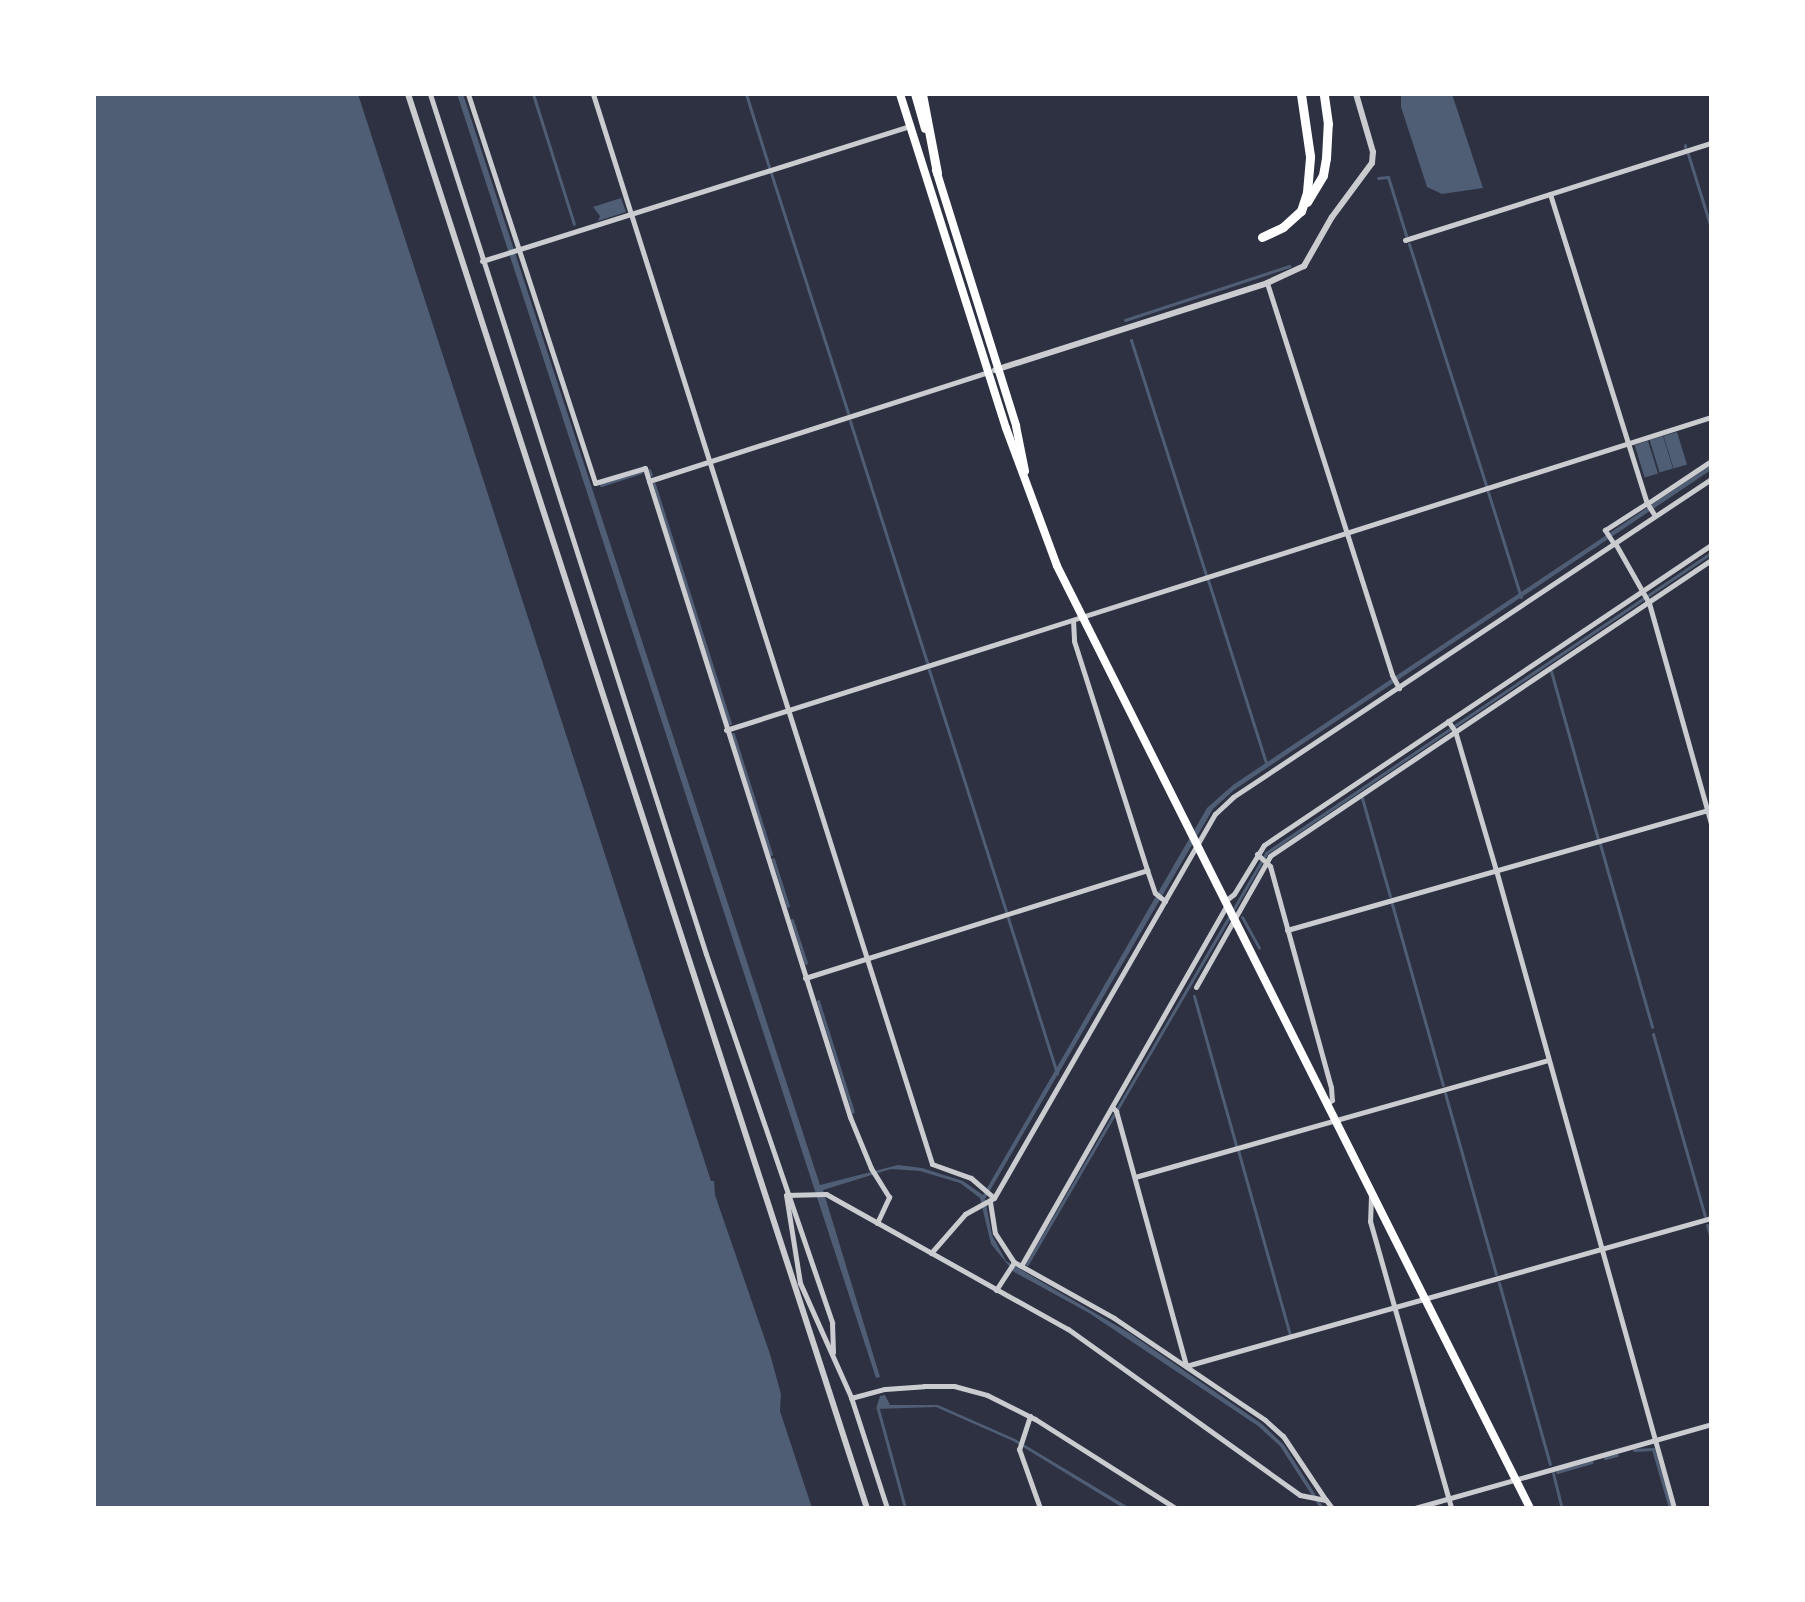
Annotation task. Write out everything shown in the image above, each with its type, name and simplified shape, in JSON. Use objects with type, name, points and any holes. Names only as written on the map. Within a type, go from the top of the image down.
[{"type":"highway","points":[[922,94],[937,173]]},
{"type":"highway","points":[[1301,94],[1310,156],[1307,192],[1301,211]]},
{"type":"highway","points":[[1262,237],[1283,227],[1301,211],[1315,191],[1326,158],[1328,124],[1324,94]]},
{"type":"main road","points":[[900,94],[1031,503],[1077,619],[1335,1120],[1530,1508]]},
{"type":"main road","points":[[915,94],[1016,426],[1031,503]]},
{"type":"street","points":[[408,94],[798,1284],[867,1508]]},
{"type":"street","points":[[430,94],[786,1195],[798,1284],[833,1352],[887,1508]]},
{"type":"street","points":[[468,94],[595,483],[645,468],[850,1118],[871,1168],[889,1197],[877,1223]]},
{"type":"street","points":[[593,94],[932,1164],[971,1178],[985,1190],[991,1200],[995,1233],[1012,1265]]},
{"type":"street","points":[[649,481],[1267,283],[1304,266],[1326,226],[1374,157],[1356,94]]},
{"type":"street","points":[[482,261],[910,126]]},
{"type":"street","points":[[1405,240],[1711,143]]},
{"type":"street","points":[[1550,194],[1628,443],[1654,515]]},
{"type":"street","points":[[1267,283],[1398,686]]},
{"type":"street","points":[[726,730],[1711,417]]},
{"type":"street","points":[[1711,461],[1606,532],[1648,602],[1711,824]]},
{"type":"street","points":[[931,1253],[953,1225],[991,1200],[1164,900],[1193,842],[1215,814],[1233,797],[1711,479]]},
{"type":"street","points":[[1021,1266],[1114,1108],[1225,906],[1258,854],[1711,545]]},
{"type":"street","points":[[1196,987],[1270,856],[1711,560]]},
{"type":"street","points":[[1077,619],[1074,641],[1147,870],[1155,893],[1164,900]]},
{"type":"street","points":[[1449,722],[1455,731],[1496,870],[1674,1508]]},
{"type":"street","points":[[1287,930],[1709,810]]},
{"type":"street","points":[[1258,854],[1267,861],[1331,1087],[1332,1100],[1326,1104]]},
{"type":"street","points":[[805,978],[1147,870]]},
{"type":"street","points":[[1135,1177],[1548,1060]]},
{"type":"street","points":[[1114,1108],[1186,1366]]},
{"type":"street","points":[[786,1195],[824,1194],[1068,1329],[1310,1499],[1325,1500]]},
{"type":"street","points":[[786,1195],[793,1206],[832,1323],[833,1352]]},
{"type":"street","points":[[1371,1195],[1370,1221],[1451,1508]]},
{"type":"street","points":[[1186,1366],[1711,1218]]},
{"type":"street","points":[[1012,1265],[1021,1266],[1114,1318],[1283,1436],[1332,1508]]},
{"type":"street","points":[[996,1290],[1012,1265]]},
{"type":"street","points":[[851,1398],[885,1389],[954,1386],[987,1395],[1030,1416],[1175,1508]]},
{"type":"street","points":[[1030,1416],[1022,1444],[1040,1508]]},
{"type":"street","points":[[1415,1508],[1711,1424]]},
{"type":"water","points":[[94,94],[358,94],[711,1181],[714,1181],[715,1195],[770,1354],[781,1394],[780,1411],[812,1508],[94,1508]]},
{"type":"water","points":[[457,94],[463,94],[820,1185],[898,1165],[922,1168],[963,1181],[983,1195],[1207,808],[1233,785],[1711,465],[1711,470],[1234,790],[1213,809],[985,1199],[992,1235],[1006,1261],[1131,1334],[1262,1424],[1284,1445],[1324,1508],[1320,1508],[1280,1446],[1258,1426],[1089,1313],[1014,1272],[991,1244],[980,1198],[960,1183],[920,1171],[891,1169],[823,1190],[880,1377],[876,1378]]},
{"type":"water","points":[[1401,94],[1452,94],[1483,188],[1442,194],[1427,187],[1401,107]]},
{"type":"water","points":[[621,198],[626,212],[598,221],[600,216],[593,207]]},
{"type":"water","points":[[1677,432],[1687,465],[1674,469],[1664,436]]},
{"type":"water","points":[[1663,436],[1673,469],[1660,473],[1650,440]]},
{"type":"water","points":[[1648,441],[1658,474],[1645,478],[1635,445]]},
{"type":"water","points":[[885,1395],[890,1405],[938,1405],[1015,1439],[1130,1508],[1123,1508],[1013,1441],[936,1407],[876,1409],[880,1396]]},
{"type":"waterway","points":[[533,94],[574,224]]},
{"type":"waterway","points":[[746,94],[769,167]]},
{"type":"waterway","points":[[1688,154],[1711,228]]},
{"type":"waterway","points":[[771,173],[848,413]]},
{"type":"waterway","points":[[1378,178],[1388,177],[1406,235]]},
{"type":"waterway","points":[[1409,244],[1486,486]]},
{"type":"waterway","points":[[1125,320],[1289,266]]},
{"type":"waterway","points":[[1131,340],[1206,575]]},
{"type":"waterway","points":[[850,421],[927,663]]},
{"type":"waterway","points":[[649,470],[651,475]]},
{"type":"waterway","points":[[601,485],[641,472]]},
{"type":"waterway","points":[[654,484],[730,723]]},
{"type":"waterway","points":[[1488,492],[1521,597]]},
{"type":"waterway","points":[[1027,1264],[1266,853],[1711,553]]},
{"type":"waterway","points":[[1208,580],[1266,763]]},
{"type":"waterway","points":[[929,670],[1006,911]]},
{"type":"waterway","points":[[1551,671],[1598,839]]},
{"type":"waterway","points":[[733,734],[771,854]]},
{"type":"waterway","points":[[1362,798],[1390,896]]},
{"type":"waterway","points":[[1600,844],[1652,1027]]},
{"type":"waterway","points":[[773,859],[788,906]]},
{"type":"waterway","points":[[1392,904],[1443,1085]]},
{"type":"waterway","points":[[1242,917],[1259,948]]},
{"type":"waterway","points":[[1008,918],[1057,1073]]},
{"type":"waterway","points":[[792,920],[806,963]]},
{"type":"waterway","points":[[1194,996],[1236,1145]]},
{"type":"waterway","points":[[818,1001],[853,1112]]},
{"type":"waterway","points":[[1653,1034],[1705,1216]]},
{"type":"waterway","points":[[1445,1093],[1496,1274]]},
{"type":"waterway","points":[[1238,1150],[1290,1335]]},
{"type":"waterway","points":[[1707,1225],[1711,1238]]},
{"type":"waterway","points":[[1499,1283],[1550,1464]]},
{"type":"waterway","points":[[878,1409],[905,1508]]},
{"type":"waterway","points":[[1634,1450],[1653,1449],[1670,1508]]},
{"type":"waterway","points":[[1605,1458],[1617,1455]]},
{"type":"waterway","points":[[1557,1472],[1592,1462]]},
{"type":"waterway","points":[[1553,1473],[1562,1508]]}]
